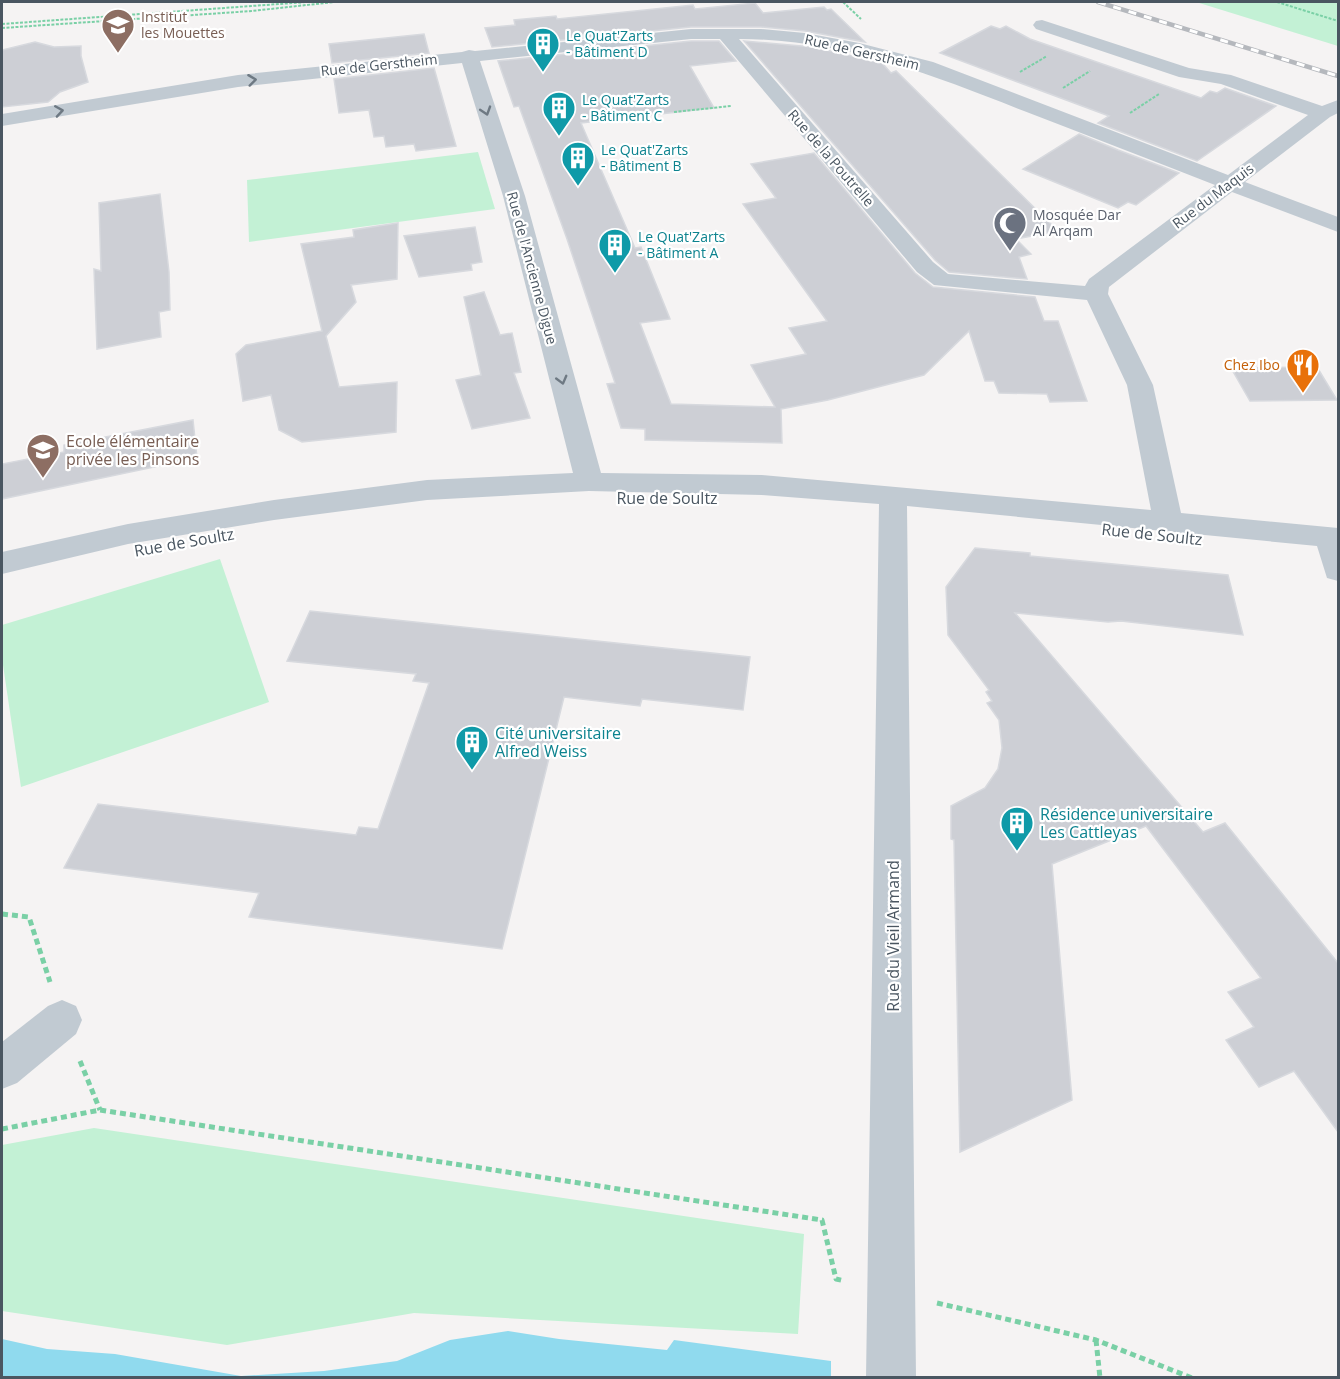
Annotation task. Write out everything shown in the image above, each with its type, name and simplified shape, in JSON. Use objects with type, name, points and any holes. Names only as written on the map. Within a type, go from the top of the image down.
[{"type":"street","points":[[1042,25],[1195,75],[1224,79],[1331,109]]},
{"type":"street","name":"Rue de Gerstheim","points":[[2,120],[238,81],[469,55],[691,34],[724,33],[805,38],[859,48],[926,66],[1338,225]]},
{"type":"street","name":"Rue de la Poutrelle","points":[[724,33],[925,267],[942,280],[1096,294]]},
{"type":"street","name":"Rue de l'Ancienne Digue","points":[[469,55],[513,196],[589,482]]},
{"type":"street","name":"Rue du Maquis","points":[[1096,294],[1097,284],[1331,109]]},
{"type":"street","points":[[1096,294],[1140,385],[1168,520]]},
{"type":"street","name":"Rue de Soultz","points":[[2,564],[128,534],[274,510],[427,490],[589,482],[762,485],[893,495],[1334,537]]},
{"type":"street","name":"Rue du Vieil Armand","points":[[891,1371],[893,495]]},
{"type":"street","points":[[1334,537],[1338,570]]},
{"type":"street","points":[[2,1068],[62,1020]]},
{"type":"path","points":[[2,24],[307,2]]},
{"type":"path","points":[[2,28],[252,11],[334,2]]},
{"type":"path","points":[[1277,2],[1338,21]]},
{"type":"path","points":[[988,90],[1080,38]]},
{"type":"path","points":[[1100,134],[1172,86],[1176,87],[1195,75]]},
{"type":"path","points":[[674,112],[730,106]]},
{"type":"path","points":[[2,914],[29,917],[62,1020],[100,1110]]},
{"type":"path","points":[[2,1129],[100,1110],[822,1220],[836,1279],[1096,1340],[1192,1377]]},
{"type":"path","points":[[1096,1340],[1100,1377]]},
{"type":"green space","points":[[1196,2],[1338,2],[1338,46]]},
{"type":"green space","points":[[478,152],[495,209],[249,242],[247,180]]},
{"type":"green space","points":[[220,559],[269,702],[21,787],[2,658],[2,625]]},
{"type":"green space","points":[[94,1128],[804,1234],[798,1334],[414,1313],[227,1345],[2,1311],[2,1145]]},
{"type":"water","points":[[508,1331],[559,1339],[667,1350],[674,1340],[831,1361],[831,1377],[2,1377],[2,1339],[47,1349],[115,1354],[241,1376],[324,1371],[397,1361],[450,1340]]},
{"type":"building","points":[[755,3],[763,13],[824,7],[827,10],[831,9],[865,42],[805,31],[761,27],[691,27],[492,47],[485,28],[515,25],[514,20],[556,16],[557,19],[693,5],[695,9]]},
{"type":"building","points":[[991,26],[1000,29],[1006,26],[1030,39],[1201,98],[1210,91],[1217,93],[1225,88],[1276,106],[1197,161],[1098,123],[1109,116],[940,53]]},
{"type":"building","points":[[424,34],[429,53],[332,63],[329,44]]},
{"type":"building","points":[[691,41],[719,41],[736,61],[690,66],[714,108],[581,123],[635,248],[641,247],[670,319],[640,323],[671,404],[775,407],[751,365],[806,354],[789,328],[827,321],[743,204],[776,198],[751,164],[814,153],[915,273],[933,287],[1035,297],[1044,321],[1058,321],[1087,401],[1050,402],[1047,394],[999,393],[994,381],[985,381],[969,331],[924,375],[828,400],[781,409],[782,443],[645,440],[645,429],[621,428],[607,384],[615,383],[567,239],[519,106],[514,107],[498,61]]},
{"type":"building","points":[[744,41],[813,47],[882,63],[891,73],[896,71],[1058,231],[1016,239],[1031,254],[1019,257],[1027,279],[949,272],[935,260]]},
{"type":"building","name":"Institut les Mouettes","points":[[35,42],[54,47],[81,46],[81,56],[88,82],[60,92],[48,102],[2,107],[2,50]]},
{"type":"building","points":[[434,68],[456,146],[416,151],[414,144],[386,147],[384,136],[374,137],[369,110],[339,113],[334,79]]},
{"type":"building","points":[[1079,134],[1179,173],[1136,205],[1128,202],[1118,208],[1023,169]]},
{"type":"building","points":[[160,194],[169,272],[170,310],[159,312],[161,337],[97,349],[94,269],[101,271],[99,203]]},
{"type":"building","points":[[398,223],[397,279],[351,285],[356,302],[326,336],[339,387],[397,382],[396,432],[302,442],[279,430],[271,395],[243,401],[236,354],[246,345],[322,331],[301,244],[354,237],[353,230]]},
{"type":"building","points":[[475,227],[482,262],[471,264],[472,270],[419,277],[404,236]]},
{"type":"building","points":[[484,292],[500,335],[512,333],[521,372],[514,373],[530,418],[472,429],[456,380],[481,375],[464,297]]},
{"type":"building","points":[[1317,367],[1337,400],[1250,401],[1231,368]]},
{"type":"building","points":[[193,420],[197,458],[2,499],[2,464],[64,452],[64,445]]},
{"type":"building","name":"Résidence universitaire Les Cattleyas","points":[[975,548],[1030,553],[1030,556],[1228,575],[1243,635],[1121,621],[1108,622],[1015,613],[1203,832],[1225,823],[1338,963],[1338,1132],[1294,1071],[1259,1087],[1226,1040],[1254,1027],[1228,992],[1261,978],[1146,826],[1052,864],[1072,1100],[960,1152],[954,840],[951,839],[951,806],[985,788],[998,769],[1002,748],[999,720],[987,703],[992,701],[986,692],[989,690],[948,635],[946,587]]},
{"type":"building","name":"Cité universitaire Alfred Weiss","points":[[310,611],[750,657],[743,710],[642,699],[640,706],[564,697],[502,949],[249,917],[259,893],[64,868],[98,804],[356,835],[359,827],[378,829],[429,683],[413,681],[416,674],[287,661]]},
{"type":"railway","points":[[1098,2],[1338,76]]},
{"type":"place","name":"Institut les Mouettes","points":[[118,54]]},
{"type":"place","name":"Le Quat'Zarts - Bâtiment D","points":[[543,73]]},
{"type":"place","name":"Le Quat'Zarts - Bâtiment C","points":[[559,137]]},
{"type":"place","name":"Le Quat'Zarts - Bâtiment B","points":[[578,187]]},
{"type":"place","name":"Mosquée Dar Al Arqam","points":[[1010,252]]},
{"type":"place","name":"Le Quat'Zarts - Bâtiment A","points":[[615,274]]},
{"type":"place","name":"Chez Ibo","points":[[1303,394]]},
{"type":"place","name":"Ecole élémentaire privée les Pinsons","points":[[43,479]]},
{"type":"place","name":"Cité universitaire Alfred Weiss","points":[[472,771]]},
{"type":"place","name":"Résidence universitaire Les Cattleyas","points":[[1017,852]]}]
